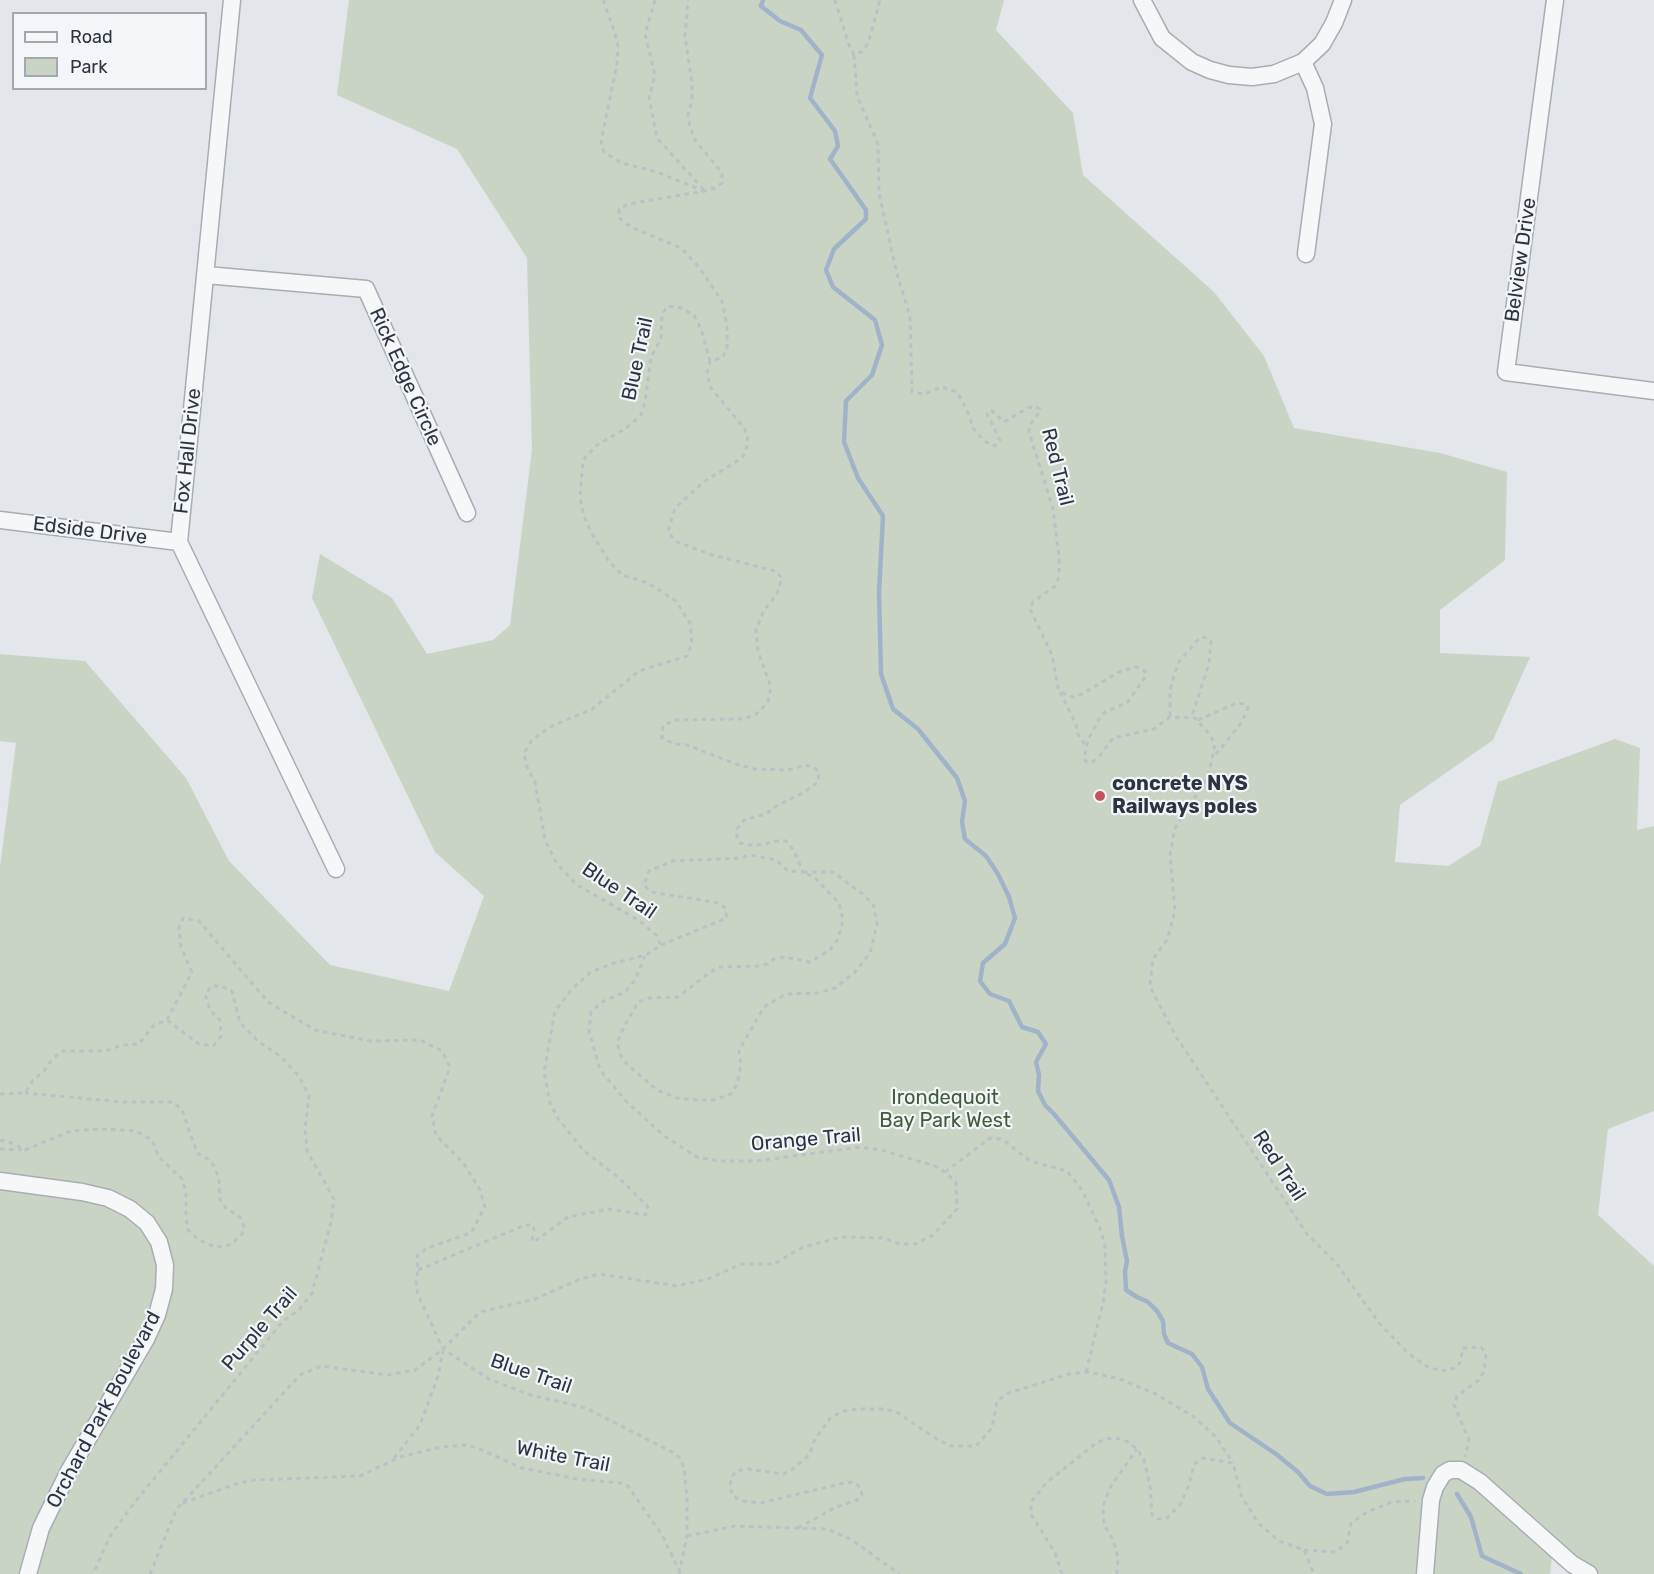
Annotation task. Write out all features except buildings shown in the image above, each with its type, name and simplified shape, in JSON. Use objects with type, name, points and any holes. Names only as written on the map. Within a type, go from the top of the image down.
[{"type":"street","name":"Fox Hall Drive","points":[[232,0],[179,542],[336,869]]},
{"type":"street","points":[[1142,0],[1162,38],[1192,62],[1229,75],[1252,77],[1274,74],[1303,62],[1322,44],[1343,0]]},
{"type":"street","name":"Belview Drive","points":[[1555,0],[1506,372],[1654,391]]},
{"type":"street","points":[[1303,62],[1321,106],[1323,124],[1306,254]]},
{"type":"street","name":"Rick Edge Circle","points":[[206,276],[366,289],[467,513]]},
{"type":"street","name":"Edside Drive","points":[[0,520],[179,542]]},
{"type":"street","name":"Orchard Park Boulevard","points":[[0,1181],[82,1192],[108,1198],[130,1209],[147,1223],[159,1242],[165,1265],[164,1289],[157,1316],[69,1472],[41,1528],[28,1574]]},
{"type":"street","points":[[1425,1574],[1431,1500],[1435,1487],[1443,1474],[1450,1470],[1461,1470],[1480,1482],[1572,1564],[1589,1574]]},
{"type":"path","points":[[603,0],[618,47],[617,64],[601,141],[604,152],[621,163],[654,171],[705,191]]},
{"type":"path","points":[[655,0],[645,34],[656,75],[649,99],[657,138],[705,191]]},
{"type":"path","points":[[661,945],[727,918],[724,908],[719,903],[651,892],[644,885],[649,871],[679,860],[739,858],[751,855],[776,860],[788,871],[803,872],[833,873],[864,895],[874,906],[877,925],[870,953],[854,973],[836,988],[818,993],[786,994],[764,1007],[739,1050],[741,1065],[737,1084],[731,1094],[713,1100],[677,1098],[657,1090],[627,1064],[620,1054],[617,1042],[638,1002],[650,998],[678,997],[719,967],[760,966],[784,957],[810,962],[830,950],[838,939],[843,920],[839,903],[814,877],[803,872],[794,851],[786,842],[748,845],[740,843],[736,838],[737,829],[744,820],[766,814],[778,805],[803,793],[818,782],[819,772],[814,767],[805,765],[788,770],[755,769],[687,745],[674,744],[662,738],[663,726],[674,720],[740,719],[754,716],[768,702],[771,687],[758,651],[756,630],[764,610],[777,594],[782,578],[774,571],[709,554],[675,541],[669,531],[675,508],[705,481],[741,458],[746,451],[748,435],[711,388],[707,374],[710,361],[722,358],[727,349],[722,301],[718,294],[698,266],[681,248],[631,227],[619,218],[619,208],[628,204],[705,191],[722,183],[722,173],[695,140],[690,127],[688,115],[692,100],[692,84],[685,36],[688,0]]},
{"type":"path","points":[[835,0],[854,55],[863,51],[869,41],[880,0]]},
{"type":"path","name":"Red Trail","points":[[854,55],[857,96],[878,144],[879,194],[897,274],[910,316],[912,392],[924,394],[942,387],[957,392],[967,410],[973,428],[979,436],[995,446],[1000,440],[987,414],[991,410],[1004,422],[1028,408],[1040,409],[1029,426],[1029,432],[1053,509],[1059,556],[1059,577],[1055,586],[1033,602],[1030,609],[1053,655],[1058,688]]},
{"type":"path","name":"Blue Trail","points":[[418,1270],[525,1225],[533,1225],[532,1240],[534,1242],[568,1217],[609,1209],[645,1215],[648,1211],[648,1207],[618,1177],[583,1150],[557,1117],[550,1103],[544,1072],[555,1011],[572,989],[591,972],[614,963],[646,955],[661,945],[656,935],[640,921],[578,885],[558,864],[545,840],[535,782],[527,767],[524,753],[532,740],[550,727],[592,709],[639,671],[687,656],[692,643],[690,622],[676,601],[648,583],[622,575],[608,560],[591,534],[584,516],[580,498],[581,480],[583,460],[590,452],[597,445],[625,429],[641,415],[645,403],[646,381],[651,357],[661,339],[662,314],[668,306],[681,308],[694,315],[701,329],[710,361]]},
{"type":"path","points":[[1170,717],[1170,690],[1178,663],[1202,637],[1211,641],[1209,664],[1192,716]]},
{"type":"path","points":[[1058,688],[1067,696],[1074,697],[1119,672],[1136,667],[1144,671],[1146,676],[1127,703],[1105,712],[1099,719],[1086,746],[1084,759],[1087,762],[1098,758],[1113,738],[1154,729],[1170,717],[1192,716],[1198,720],[1215,744],[1212,759]]},
{"type":"path","points":[[1058,688],[1076,724],[1077,733],[1086,746]]},
{"type":"path","name":"Red Trail","points":[[1198,720],[1237,703],[1245,704],[1248,708],[1247,714],[1236,731],[1212,759],[1208,777],[1175,828],[1170,854],[1175,911],[1167,940],[1153,959],[1150,985],[1177,1038],[1307,1234],[1336,1264],[1378,1323],[1408,1353],[1426,1366],[1441,1371],[1455,1368],[1460,1363],[1463,1348],[1481,1347],[1486,1353],[1484,1371],[1479,1380],[1457,1396],[1454,1405],[1469,1440],[1461,1470]]},
{"type":"path","points":[[25,1092],[53,1058],[63,1051],[105,1051],[122,1045],[139,1044],[154,1025],[167,1020],[192,972],[181,947],[179,927],[183,918],[199,921],[268,1002],[315,1030],[370,1041],[420,1040],[442,1051],[450,1067],[432,1116],[436,1135],[464,1164],[480,1190],[485,1207],[471,1233],[427,1248],[417,1256],[418,1294],[443,1349]]},
{"type":"path","name":"Orange Trail","points":[[646,955],[635,980],[625,992],[602,1002],[591,1012],[589,1030],[600,1070],[626,1101],[664,1136],[697,1157],[719,1161],[781,1158],[861,1147],[935,1166],[945,1172]]},
{"type":"path","name":"Purple Trail","points":[[93,1574],[110,1536],[135,1502],[284,1321],[299,1310],[312,1293],[331,1222],[334,1200],[307,1151],[305,1129],[309,1095],[298,1075],[280,1056],[259,1042],[240,1023],[232,991],[221,986],[212,986],[205,994],[210,1010],[220,1020],[221,1036],[213,1046],[199,1044],[167,1020]]},
{"type":"path","points":[[0,1094],[25,1092],[123,1102],[173,1102],[182,1110],[197,1153],[214,1166],[219,1179],[220,1200],[226,1208],[241,1218],[244,1226],[242,1234],[232,1244],[222,1246],[206,1243],[188,1230],[186,1192],[182,1179],[159,1157],[152,1140],[136,1131],[100,1129],[71,1131],[25,1150],[0,1149]]},
{"type":"path","points":[[150,1574],[176,1510],[300,1375],[321,1366],[387,1375],[415,1370],[443,1349],[480,1312],[535,1299],[578,1280],[599,1274],[677,1286],[708,1279],[741,1264],[774,1264],[801,1248],[841,1237],[884,1238],[899,1244],[915,1244],[933,1235],[957,1209],[956,1182],[945,1172],[990,1138],[1002,1138],[1030,1161],[1067,1171],[1082,1190],[1101,1231],[1105,1247],[1106,1281],[1086,1372]]},
{"type":"path","points":[[0,1140],[25,1150]]},
{"type":"path","name":"Blue Trail","points":[[443,1349],[489,1379],[531,1395],[586,1408],[680,1458],[684,1468],[687,1497],[687,1536]]},
{"type":"path","name":"White Trail","points":[[392,1460],[420,1425],[438,1376],[443,1349]]},
{"type":"path","points":[[798,1528],[836,1507],[857,1500],[862,1495],[860,1487],[853,1482],[844,1483],[760,1503],[742,1501],[733,1496],[730,1487],[731,1478],[736,1471],[748,1469],[784,1474],[793,1470],[809,1455],[814,1439],[831,1417],[844,1411],[858,1409],[886,1409],[898,1413],[951,1446],[976,1446],[992,1428],[997,1401],[1009,1393],[1069,1374],[1086,1372],[1120,1379],[1156,1394],[1184,1411],[1217,1438],[1233,1463],[1241,1495],[1258,1523],[1279,1541],[1304,1550],[1336,1552],[1347,1543],[1351,1523],[1367,1512],[1392,1502],[1431,1500]]},
{"type":"path","points":[[1062,1574],[1055,1553],[1031,1514],[1031,1502],[1046,1483],[1095,1444],[1105,1439],[1116,1438],[1128,1442],[1137,1449],[1144,1460],[1150,1486],[1152,1515],[1158,1519],[1167,1518],[1180,1505],[1189,1485],[1194,1464],[1203,1458],[1233,1463]]},
{"type":"path","name":"White Trail","points":[[181,1504],[239,1483],[254,1480],[360,1476],[392,1460],[422,1450],[465,1445],[475,1447],[522,1468],[627,1486],[662,1535],[680,1573]]},
{"type":"path","points":[[1117,1574],[1118,1557],[1113,1540],[1104,1525],[1103,1506],[1111,1486],[1137,1449]]},
{"type":"path","points":[[685,1574],[680,1573],[687,1536],[735,1526],[827,1529],[852,1540],[899,1574]]},
{"type":"path","points":[[1304,1550],[1314,1574]]},
{"type":"green space","name":"Irondequoit Bay Park West","points":[[349,0],[1004,0],[996,30],[1073,113],[1083,175],[1214,292],[1264,356],[1294,428],[1440,453],[1507,472],[1505,560],[1440,610],[1440,653],[1530,657],[1493,740],[1400,805],[1395,862],[1448,866],[1480,846],[1498,782],[1615,739],[1640,748],[1637,830],[1654,826],[1654,1111],[1608,1129],[1598,1215],[1654,1266],[1654,1574],[1589,1574],[1553,1548],[1550,1574],[0,1574],[0,867],[16,743],[0,741],[0,654],[85,661],[186,778],[229,861],[330,965],[449,991],[484,896],[435,852],[312,598],[320,554],[392,598],[427,654],[493,640],[510,625],[532,450],[527,258],[457,149],[337,95]]},
{"type":"waterway","points":[[763,0],[761,6],[780,21],[801,30],[822,55],[810,98],[835,131],[838,146],[830,159],[866,210],[866,219],[834,249],[826,270],[833,287],[875,320],[882,345],[872,375],[846,401],[844,442],[858,478],[883,516],[879,592],[881,674],[893,709],[918,729],[957,778],[965,801],[962,822],[965,839],[986,856],[998,874],[1009,897],[1015,918],[1005,944],[983,963],[980,981],[990,994],[1009,1001],[1022,1027],[1038,1032],[1046,1044],[1036,1062],[1039,1075],[1038,1091],[1045,1105],[1109,1180],[1119,1207],[1127,1261],[1126,1290],[1148,1302],[1157,1311],[1163,1321],[1164,1334],[1168,1343],[1192,1354],[1202,1367],[1208,1389],[1230,1423],[1276,1454],[1298,1472],[1310,1486],[1327,1494],[1354,1492],[1405,1479],[1423,1478]]},
{"type":"waterway","points":[[1457,1494],[1471,1517],[1482,1556],[1521,1574]]},
{"type":"place","name":"concrete NYS Railways poles","points":[[1100,796]]}]
